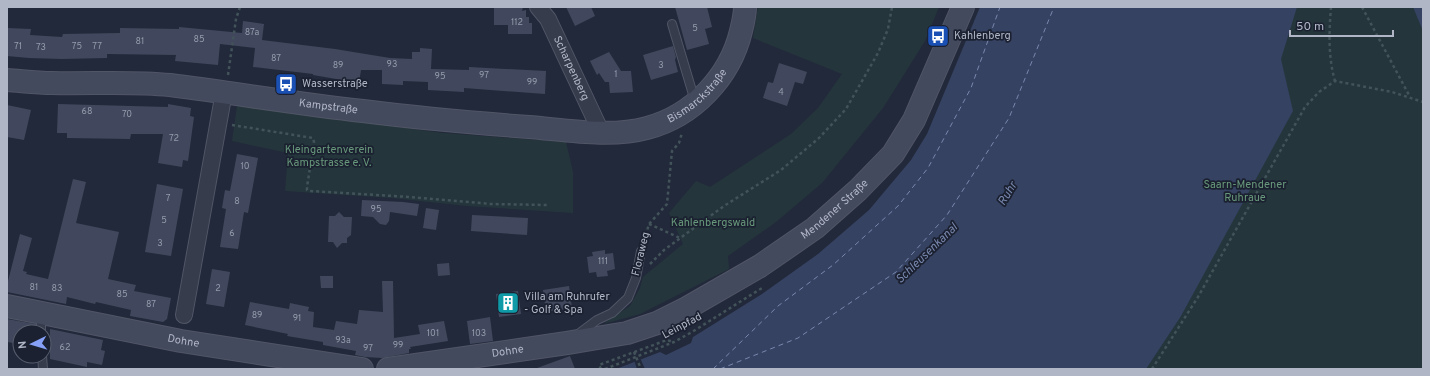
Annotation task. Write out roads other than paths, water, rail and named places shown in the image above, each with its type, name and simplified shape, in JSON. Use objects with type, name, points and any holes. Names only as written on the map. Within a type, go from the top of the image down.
[{"type":"street","name":"Scharpenberg","points":[[538,7],[548,18],[602,132]]},
{"type":"street","name":"Bismarckstraße","points":[[602,132],[629,132],[648,128],[665,122],[682,112],[706,94],[725,71],[738,45],[745,14],[745,7]]},
{"type":"street","name":"Mendener Straße","points":[[630,342],[657,323],[687,308],[760,266],[815,228],[858,190],[893,154],[914,120],[963,7]]},
{"type":"street","name":"Kampstraße","points":[[7,80],[50,83],[124,83],[166,85],[474,124],[602,132]]},
{"type":"street","points":[[184,315],[224,92]]},
{"type":"street","name":"Dohne","points":[[7,306],[41,323],[181,341],[352,368]]},
{"type":"street","name":"Dohne","points":[[388,369],[567,343],[630,342]]},
{"type":"lane","points":[[672,24],[696,102]]},
{"type":"lane","name":"Floraweg","points":[[567,343],[597,320],[612,313],[628,298],[636,278],[640,251]]},
{"type":"water","points":[[980,7],[1297,7],[1281,59],[1293,111],[1181,316],[1146,369],[616,369],[660,352],[666,355],[691,343],[693,337],[762,294],[818,254],[869,210],[911,160],[927,134]]},
{"type":"water","points":[[1413,7],[1423,7],[1423,31]]},
{"type":"place","name":"Kahlenberg","points":[[938,36]]},
{"type":"place","name":"Wasserstraße","points":[[286,84]]},
{"type":"place","name":"Villa am Ruhrufer - Golf & Spa","points":[[508,303]]},
{"type":"park label","name":"Kleingartenverein Kampstrasse e. V.","points":[[329,156]]},
{"type":"park label","name":"Saarn-Mendener Ruhraue","points":[[1245,191]]},
{"type":"park label","name":"Kahlenbergswald","points":[[713,223]]},
{"type":"water label","name":"Ruhr","points":[[1008,194]]},
{"type":"water label","name":"Schleusenkanal","points":[[927,254]]}]
